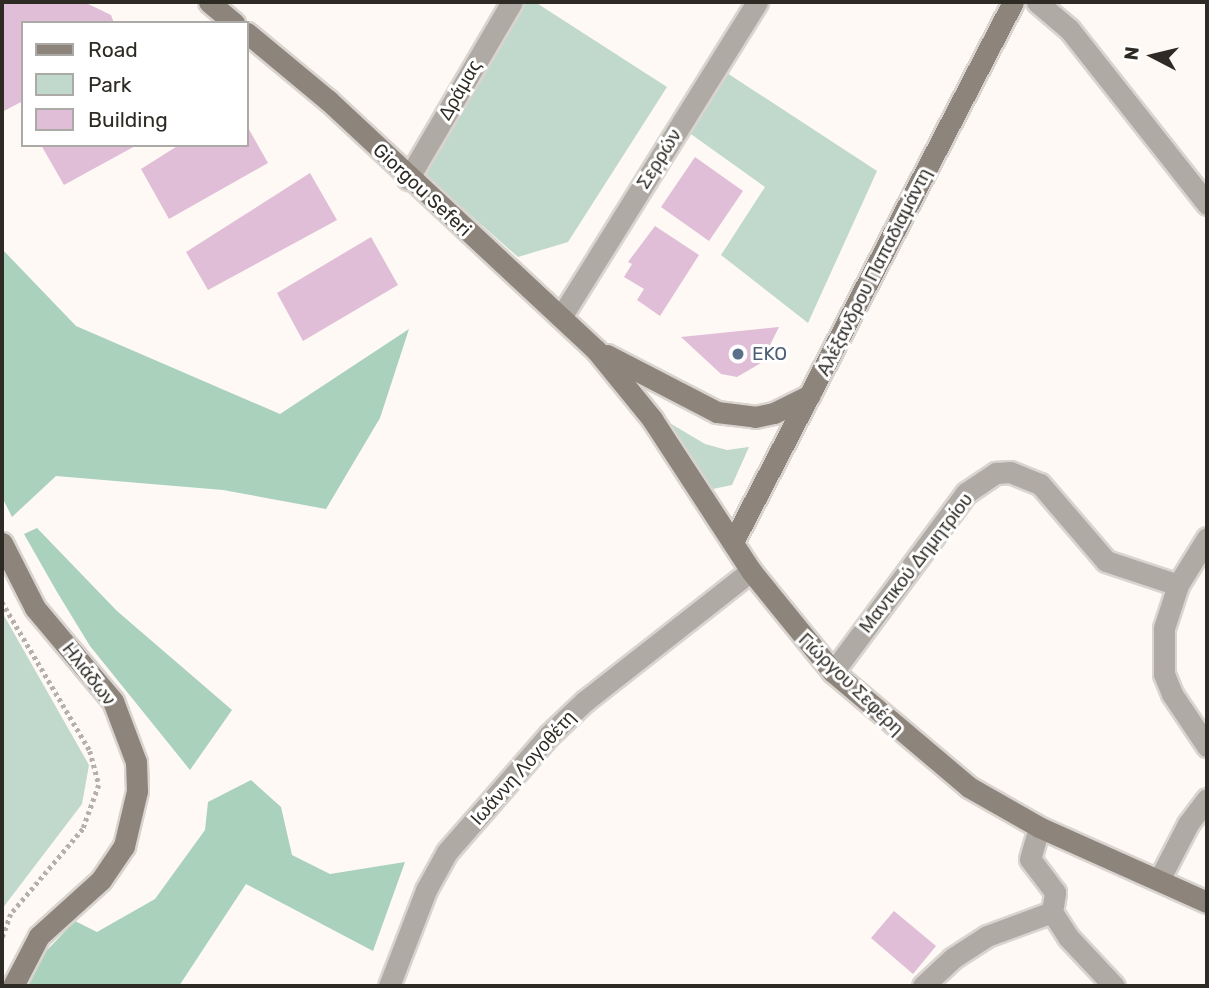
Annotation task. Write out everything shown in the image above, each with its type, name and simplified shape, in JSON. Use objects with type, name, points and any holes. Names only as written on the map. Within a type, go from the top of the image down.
[{"type":"main road","points":[[209,2],[232,21]]},
{"type":"main road","name":"Αλέξανδρου Παπαδιαμάντη","points":[[733,542],[1013,2]]},
{"type":"main road","name":"Giorgou Seferi","points":[[248,34],[329,101],[408,179],[596,350]]},
{"type":"main road","points":[[596,350],[717,412],[755,416],[774,413],[810,395]]},
{"type":"main road","name":"Γιώργου Σεφέρη","points":[[596,350],[652,419],[751,571],[833,672],[969,787],[1039,827],[1207,902]]},
{"type":"main road","name":"Ηλιάδων","points":[[2,543],[35,608],[113,701],[135,762],[137,792],[124,846],[101,880],[39,936],[13,986]]},
{"type":"street","name":"Δράμας","points":[[408,179],[512,2]]},
{"type":"street","name":"Σερρών","points":[[561,317],[757,2]]},
{"type":"street","points":[[1037,2],[1069,29],[1207,204]]},
{"type":"street","name":"Μαντικού Δημητρίου","points":[[833,672],[967,493],[996,473],[1010,472],[1040,484],[1106,561],[1178,585]]},
{"type":"street","points":[[1207,538],[1178,585],[1164,628],[1164,674],[1192,728],[1207,746]]},
{"type":"street","name":"Ιωάννη Λογοθέτη","points":[[389,986],[426,890],[447,852],[549,735],[585,701],[751,571]]},
{"type":"street","points":[[1159,880],[1188,824],[1207,799]]},
{"type":"street","points":[[1039,827],[1030,859],[1055,892],[1052,912],[1068,937],[1114,986]]},
{"type":"street","points":[[923,986],[953,958],[987,936],[1052,912]]},
{"type":"path","points":[[2,602],[90,751],[99,785],[83,829],[11,914],[2,939]]},
{"type":"green space","points":[[525,2],[535,2],[667,87],[568,242],[518,257],[422,172]]},
{"type":"green space","points":[[727,73],[877,171],[808,323],[721,255],[765,187],[688,132]]},
{"type":"green space","points":[[2,249],[76,326],[280,414],[409,329],[380,418],[326,509],[223,490],[56,476],[12,517],[2,497]]},
{"type":"green space","points":[[658,416],[705,444],[727,450],[749,447],[732,485],[713,489],[700,482]]},
{"type":"green space","points":[[37,528],[117,611],[232,710],[190,770],[90,646],[24,534]]},
{"type":"green space","points":[[2,612],[89,765],[82,804],[2,909]]},
{"type":"green space","points":[[251,780],[281,807],[292,855],[330,874],[405,862],[373,951],[246,884],[179,986],[24,986],[26,972],[75,921],[97,932],[155,899],[205,830],[208,802]]},
{"type":"building","points":[[2,2],[84,2],[111,15],[113,21],[21,21],[21,102],[2,112]]},
{"type":"building","points":[[248,128],[268,163],[169,219],[141,169],[176,147],[248,147]]},
{"type":"building","points":[[42,147],[133,147],[64,185]]},
{"type":"building","points":[[695,157],[743,191],[709,241],[661,207]]},
{"type":"building","points":[[310,173],[337,220],[208,290],[186,252]]},
{"type":"building","points":[[655,226],[699,255],[660,316],[637,300],[644,289],[624,277],[632,264],[628,262]]},
{"type":"building","points":[[371,237],[398,285],[303,341],[277,293]]},
{"type":"building","points":[[779,327],[761,363],[737,377],[721,374],[681,337]]},
{"type":"building","points":[[894,911],[936,946],[913,974],[871,938]]},
{"type":"place","name":"EKO","points":[[738,354]]}]
